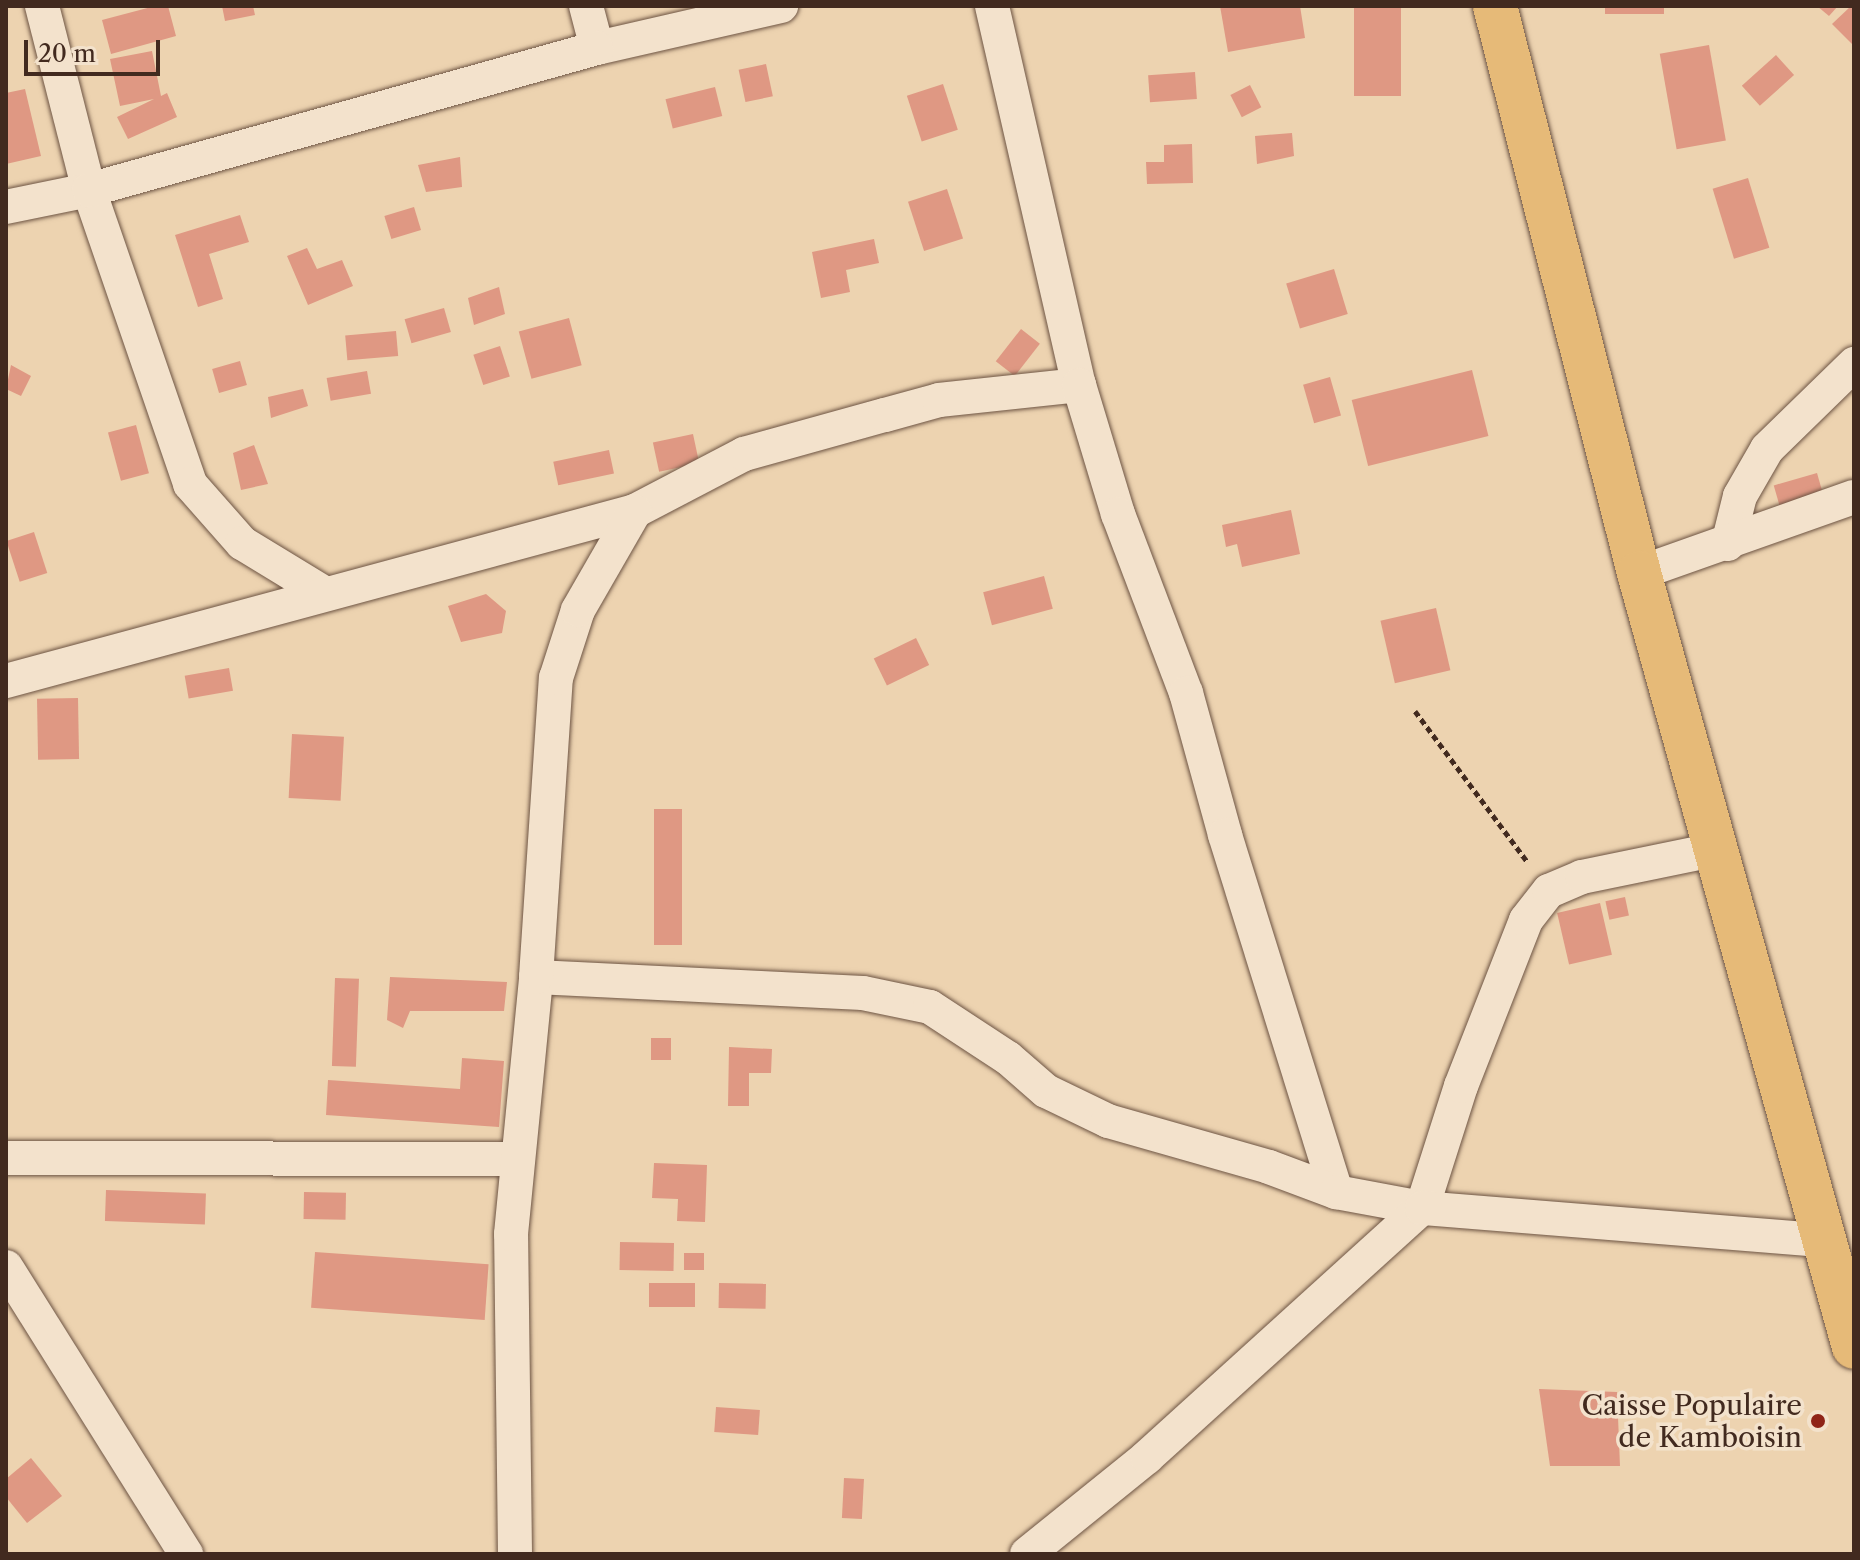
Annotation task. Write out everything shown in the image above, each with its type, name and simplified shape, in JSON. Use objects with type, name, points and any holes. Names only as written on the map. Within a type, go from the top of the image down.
[{"type":"main road","points":[[1504,12],[1639,573],[1854,1347]]},
{"type":"street","points":[[42,6],[89,190],[190,484],[242,543],[326,594]]},
{"type":"street","points":[[586,6],[597,48]]},
{"type":"street","points":[[6,207],[89,190],[597,48],[781,6]]},
{"type":"street","points":[[992,6],[1079,385],[1118,514],[1186,693],[1225,835],[1336,1192]]},
{"type":"street","points":[[1728,544],[1740,496],[1767,449],[1854,364]]},
{"type":"street","points":[[6,681],[635,511],[744,454],[939,400],[1079,385]]},
{"type":"street","points":[[1639,573],[1854,497]]},
{"type":"street","points":[[515,1554],[511,1234],[536,977],[556,678],[578,610],[635,511]]},
{"type":"street","points":[[1027,1554],[1147,1457],[1422,1208],[1461,1086],[1526,920],[1549,891],[1582,877],[1714,850]]},
{"type":"street","points":[[536,977],[863,993],[930,1007],[1008,1058],[1046,1091],[1108,1121],[1336,1192],[1422,1208],[1823,1240]]},
{"type":"street","points":[[6,1158],[518,1159]]},
{"type":"street","points":[[6,1267],[186,1554]]},
{"type":"path","points":[[1415,711],[1549,891]]},
{"type":"building","points":[[155,6],[168,6],[176,36],[111,54],[102,20]]},
{"type":"building","points":[[222,6],[253,6],[255,15],[225,21]]},
{"type":"building","points":[[1220,6],[1300,6],[1305,38],[1228,52]]},
{"type":"building","points":[[1354,6],[1401,6],[1401,96],[1354,96]]},
{"type":"building","points":[[1605,6],[1664,6],[1664,14],[1605,14]]},
{"type":"building","points":[[1817,6],[1838,6],[1829,16]]},
{"type":"building","points":[[1854,6],[1854,46],[1832,24]]},
{"type":"building","points":[[1709,45],[1726,141],[1677,149],[1660,54]]},
{"type":"building","points":[[152,51],[161,96],[167,93],[177,117],[128,139],[117,117],[154,99],[120,106],[110,59]]},
{"type":"building","points":[[1776,55],[1794,75],[1760,106],[1742,86]]},
{"type":"building","points":[[766,64],[773,96],[745,102],[739,70]]},
{"type":"building","points":[[1195,72],[1197,99],[1150,102],[1148,75]]},
{"type":"building","points":[[943,84],[958,130],[922,141],[907,96]]},
{"type":"building","points":[[1250,85],[1261,107],[1242,117],[1230,95]]},
{"type":"building","points":[[715,87],[722,116],[673,128],[666,99]]},
{"type":"building","points":[[25,89],[41,156],[6,164],[6,93]]},
{"type":"building","points":[[1292,133],[1294,156],[1257,164],[1255,136]]},
{"type":"building","points":[[1192,144],[1193,183],[1147,184],[1146,162],[1164,162],[1164,145]]},
{"type":"building","points":[[460,157],[462,187],[426,192],[418,165]]},
{"type":"building","points":[[1748,178],[1769,248],[1734,259],[1713,189]]},
{"type":"building","points":[[947,189],[963,238],[924,251],[908,202]]},
{"type":"building","points":[[414,207],[421,230],[391,239],[384,216]]},
{"type":"building","points":[[240,215],[249,242],[209,254],[223,299],[198,307],[175,235]]},
{"type":"building","points":[[874,239],[879,263],[846,270],[850,292],[821,298],[812,252]]},
{"type":"building","points":[[307,248],[317,269],[342,260],[353,286],[308,305],[287,256]]},
{"type":"building","points":[[1334,269],[1348,314],[1300,329],[1286,284]]},
{"type":"building","points":[[499,287],[505,314],[474,325],[468,298]]},
{"type":"building","points":[[444,308],[451,332],[411,343],[405,319]]},
{"type":"building","points":[[569,318],[582,365],[531,379],[519,331]]},
{"type":"building","points":[[1021,329],[1040,344],[1015,376],[996,361]]},
{"type":"building","points":[[396,331],[398,356],[347,360],[345,335]]},
{"type":"building","points":[[500,346],[510,376],[483,385],[473,355]]},
{"type":"building","points":[[240,361],[247,385],[219,393],[212,369]]},
{"type":"building","points":[[11,365],[31,376],[21,396],[6,389]]},
{"type":"building","points":[[1472,370],[1488,436],[1368,466],[1352,400]]},
{"type":"building","points":[[367,371],[371,394],[331,401],[327,378]]},
{"type":"building","points":[[1330,377],[1341,415],[1314,423],[1303,385]]},
{"type":"building","points":[[303,389],[308,406],[271,418],[268,397]]},
{"type":"building","points":[[136,425],[149,473],[121,481],[108,433]]},
{"type":"building","points":[[693,434],[699,463],[659,472],[653,443]]},
{"type":"building","points":[[254,445],[268,484],[241,490],[233,453]]},
{"type":"building","points":[[609,450],[614,473],[558,485],[553,462]]},
{"type":"building","points":[[1817,473],[1823,494],[1780,507],[1774,485]]},
{"type":"building","points":[[1291,510],[1300,554],[1242,567],[1237,544],[1226,547],[1222,525]]},
{"type":"building","points":[[34,532],[47,573],[20,582],[6,541]]},
{"type":"building","points":[[1044,576],[1053,609],[992,625],[983,592]]},
{"type":"building","points":[[486,594],[506,611],[502,633],[461,642],[448,606]]},
{"type":"building","points":[[1436,608],[1450,670],[1395,683],[1380,621]]},
{"type":"building","points":[[916,638],[929,665],[887,686],[874,659]]},
{"type":"building","points":[[229,668],[233,691],[189,698],[185,676]]},
{"type":"building","points":[[78,698],[79,759],[38,760],[37,699]]},
{"type":"building","points":[[292,734],[344,737],[341,801],[289,798]]},
{"type":"building","points":[[654,809],[682,809],[682,945],[654,945]]},
{"type":"building","points":[[1625,897],[1629,916],[1609,920],[1605,901]]},
{"type":"building","points":[[1600,903],[1612,955],[1569,965],[1557,913]]},
{"type":"building","points":[[390,977],[507,982],[504,1011],[410,1011],[403,1028],[387,1020]]},
{"type":"building","points":[[335,978],[359,979],[356,1067],[332,1066]]},
{"type":"building","points":[[651,1038],[671,1038],[671,1060],[651,1060]]},
{"type":"building","points":[[729,1047],[772,1049],[771,1073],[749,1073],[749,1106],[728,1106]]},
{"type":"building","points":[[462,1058],[504,1061],[499,1127],[326,1115],[328,1080],[460,1089]]},
{"type":"building","points":[[654,1163],[707,1165],[705,1222],[677,1221],[678,1199],[652,1198]]},
{"type":"building","points":[[106,1190],[206,1193],[205,1224],[105,1221]]},
{"type":"building","points":[[304,1192],[346,1193],[346,1220],[304,1219]]},
{"type":"building","points":[[620,1242],[674,1243],[674,1271],[620,1270]]},
{"type":"building","points":[[315,1252],[489,1264],[485,1320],[311,1308]]},
{"type":"building","points":[[684,1253],[704,1253],[704,1270],[684,1270]]},
{"type":"building","points":[[649,1283],[695,1283],[695,1307],[649,1307]]},
{"type":"building","points":[[719,1283],[766,1284],[766,1309],[719,1308]]},
{"type":"building","points":[[1539,1389],[1617,1392],[1620,1466],[1550,1466]]},
{"type":"building","points":[[716,1407],[760,1410],[758,1435],[714,1432]]},
{"type":"building","points":[[31,1458],[62,1496],[27,1523],[6,1497],[6,1479]]},
{"type":"building","points":[[844,1478],[864,1479],[862,1519],[842,1518]]},
{"type":"place","name":"Caisse Populaire de Kamboisin","points":[[1818,1421]]}]
